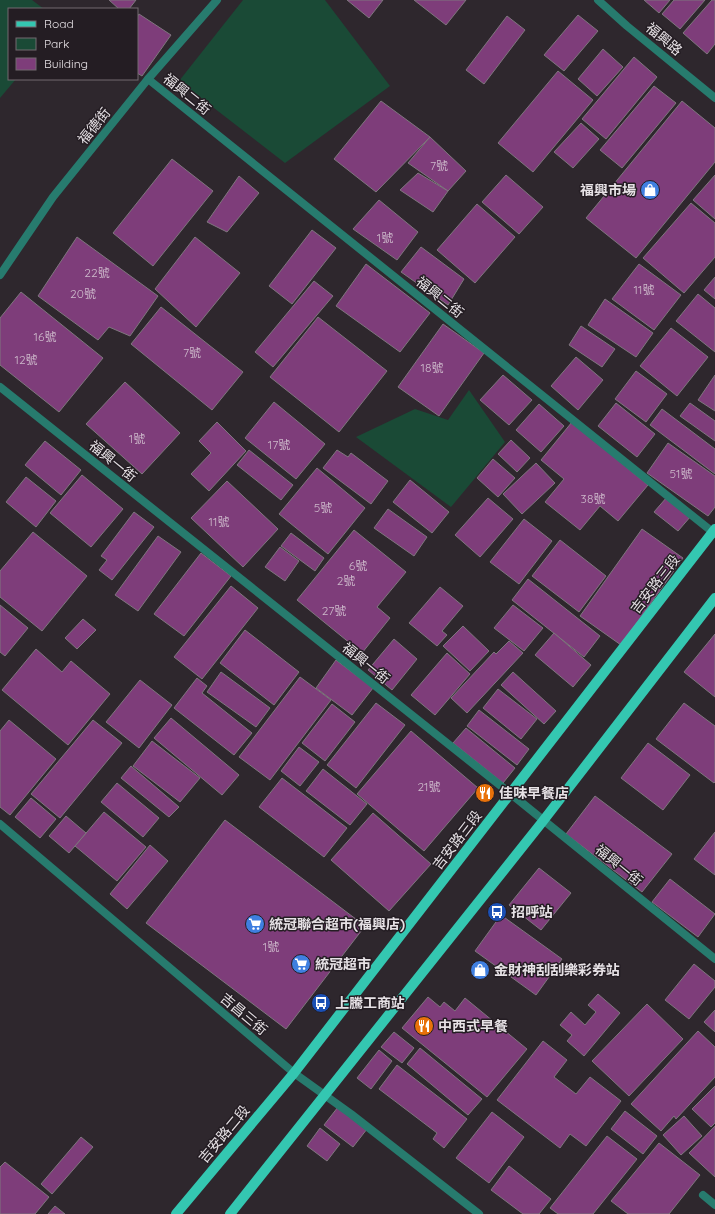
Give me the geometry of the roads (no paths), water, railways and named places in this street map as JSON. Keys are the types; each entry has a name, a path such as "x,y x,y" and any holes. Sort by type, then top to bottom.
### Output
{"main road":[{"name":"吉安路三段","path":"294,1073 714,532"},
{"path":"230,1214 543,821 715,598"},
{"name":"吉安路二段","path":"176,1214 294,1073"}],"street":[{"name":"福德街","path":"0,275 53,197 148,79 217,0"},
{"name":"福興路","path":"598,0 715,98"},
{"name":"福興二街","path":"148,79 714,532"},
{"name":"福興一街","path":"0,387 511,794 715,960"},
{"name":"吉昌三街","path":"0,824 294,1073 351,1114 479,1214"},
{"path":"703,1195 715,1205"}],"place":[{"name":"福興市場","path":"650,190"},
{"name":"佳味早餐店","path":"485,793"},
{"name":"招呼站","path":"497,912"},
{"name":"統冠聯合超市(福興店)","path":"255,924"},
{"name":"統冠超市","path":"301,964"},
{"name":"金財神刮刮樂彩券站","path":"480,970"},
{"name":"上騰工商站","path":"321,1003"},
{"name":"中西式早餐","path":"424,1026"}]}
